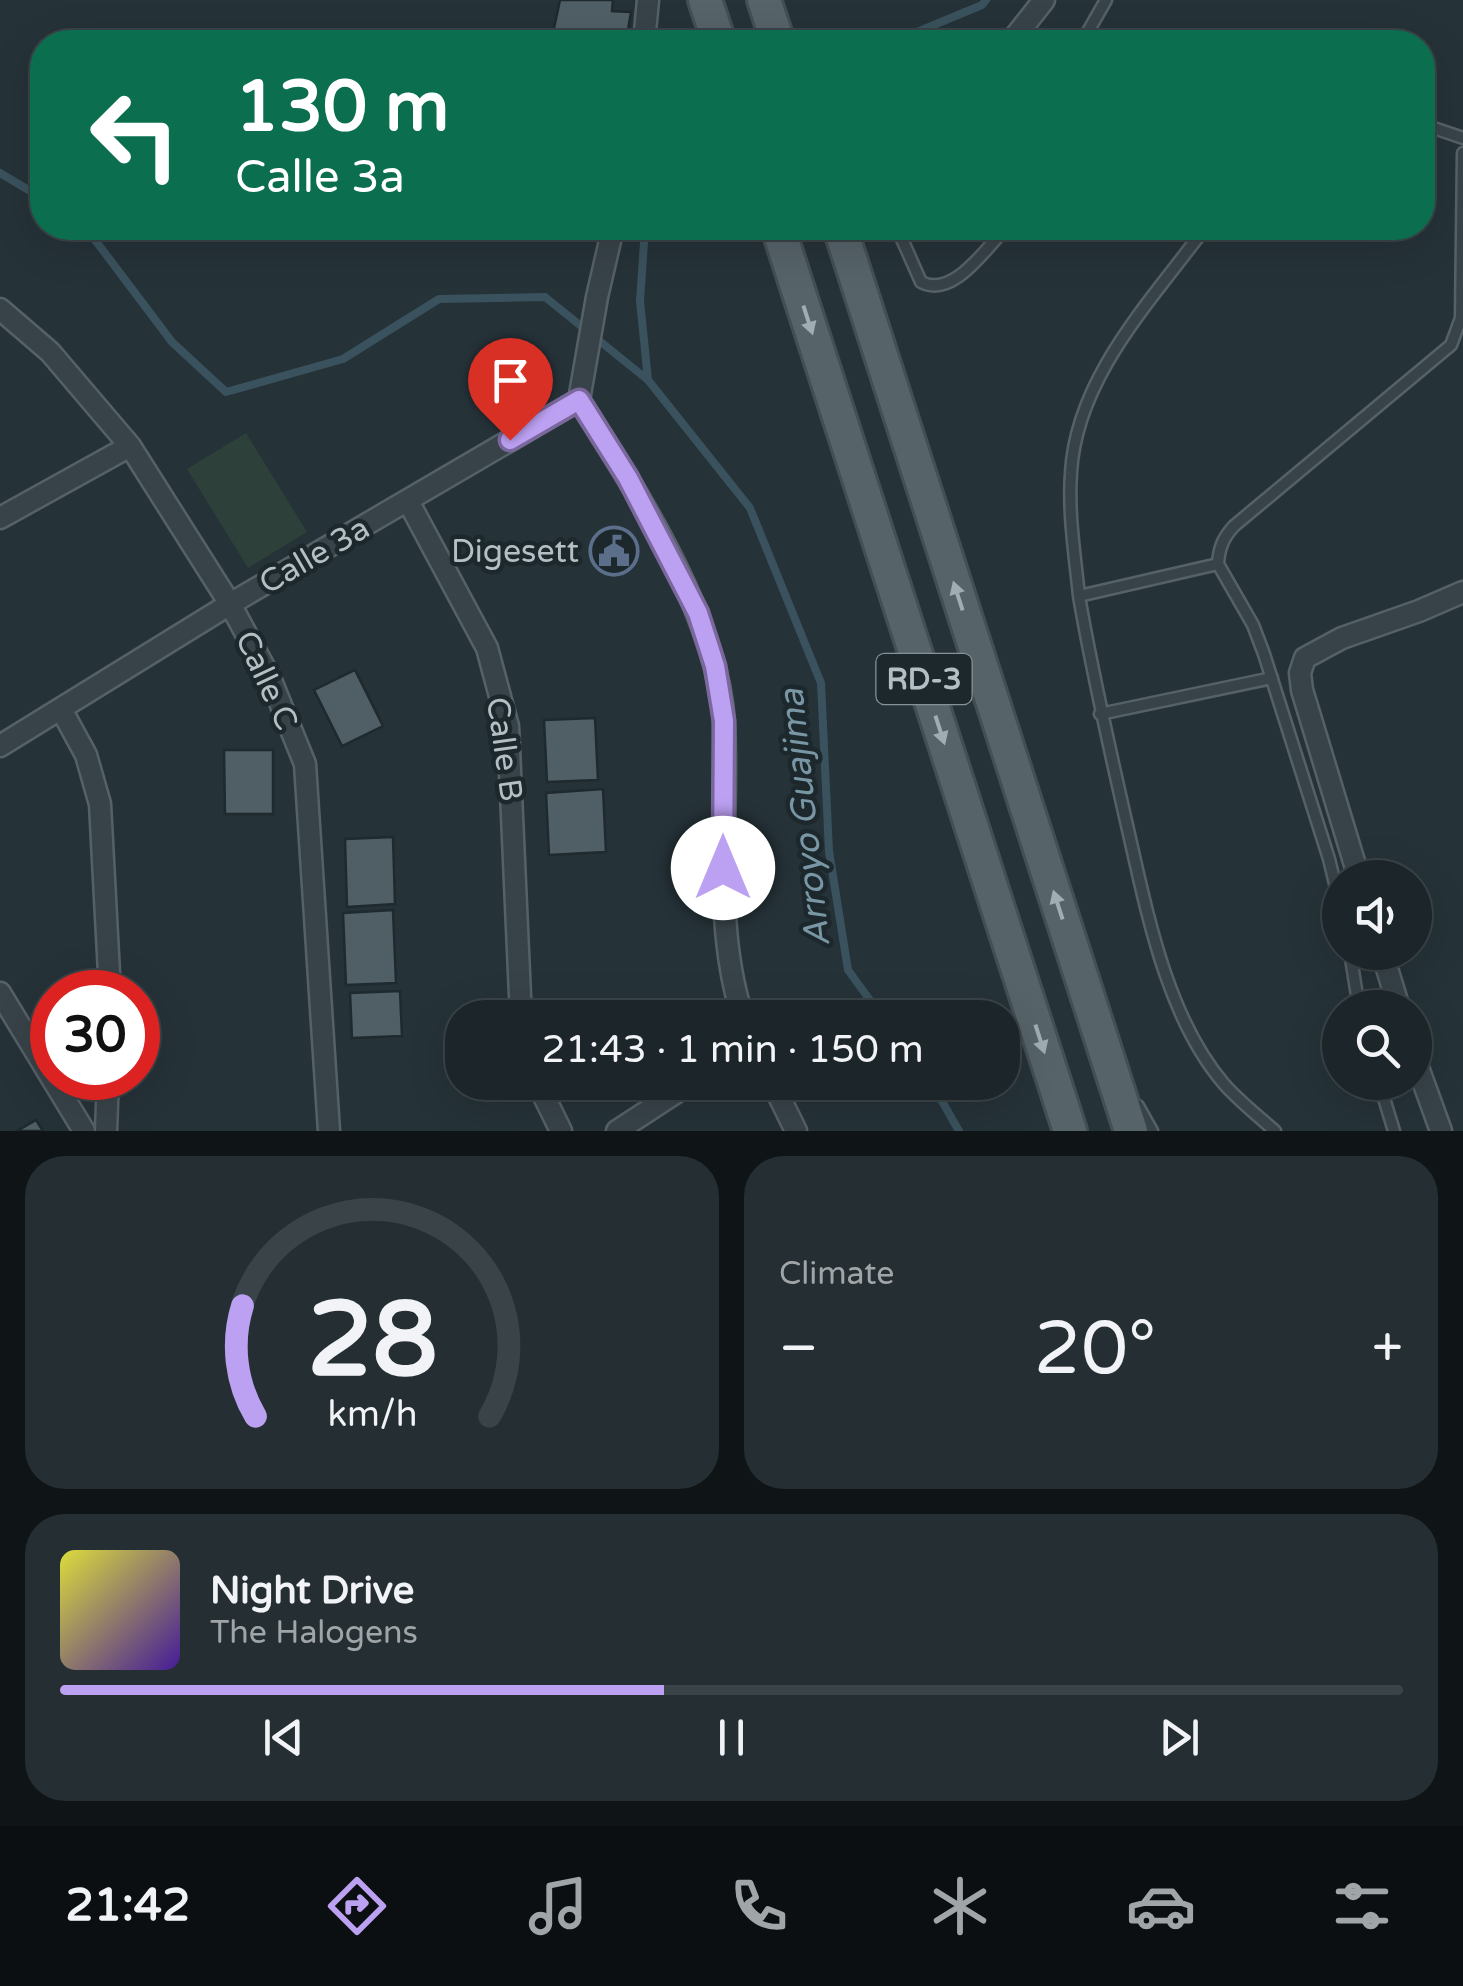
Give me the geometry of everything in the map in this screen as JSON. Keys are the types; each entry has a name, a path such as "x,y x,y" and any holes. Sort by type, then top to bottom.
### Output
{"main road":[{"path":"706,0 715,30"},
{"path":"764,0 774,30"},
{"name":"RD-3","path":"782,240 1070,1131"},
{"name":"RD-3","path":"844,240 1131,1131"}],"street":[{"path":"645,30 648,0"},
{"path":"1020,30 1044,0"},
{"path":"611,240 579,400 628,478 698,613 715,666 724,721 723,868 737,1000"},
{"name":"Calle C","path":"0,309 50,352 130,446 230,604 270,678 304,764 328,1131"},
{"name":"Calle 3a","path":"0,746 230,604 579,400"},
{"path":"0,518 130,446"},
{"name":"Calle B","path":"408,501 487,648 508,726 520,1000"},
{"path":"1354,860 1302,690 1300,673 1305,658 1330,642 1463,592"},
{"path":"61,709 86,755 100,804 109,970"},
{"path":"0,992 84,1131"},
{"path":"106,1131 107,1100"},
{"path":"545,1100 561,1131"},
{"path":"617,1131 664,1100"},
{"path":"781,1100 796,1131"},
{"path":"1430,1100 1441,1131"}],"lane":[{"path":"1089,30 1106,0"},
{"path":"1435,128 1463,138"},
{"path":"1329,860 1253,625 1218,564 1221,545 1234,526 1451,345 1461,318 1463,153"},
{"path":"902,240 922,282 935,288 959,275 994,240"},
{"path":"1197,240 1116,348 1083,411 1071,474 1080,596 1100,714 1148,919 1170,982 1192,1034 1224,1084 1275,1131"},
{"path":"1080,596 1218,564"},
{"path":"1100,714 1272,678"},
{"path":"1104,1049 1152,1131"},
{"path":"1385,1100 1394,1131"}],"green space":[{"path":"246,433 307,532 248,568 187,469"}],"building":[{"path":"560,0 613,0 612,11 631,12 628,30 554,30"},
{"path":"355,670 383,726 342,746 314,690"},
{"path":"595,718 598,780 547,782 544,720"},
{"path":"224,750 273,750 273,814 225,814"},
{"path":"603,789 606,852 549,855 546,793"},
{"path":"393,837 395,904 347,907 345,839"},
{"path":"393,910 396,983 346,985 343,913"},
{"path":"400,991 402,1036 352,1038 350,993"},
{"path":"36,1120 43,1131 17,1131"}],"waterway":[{"path":"922,30 986,0"},
{"name":"Arroyo Guajima","path":"0,173 30,191"},
{"name":"Arroyo Guajima","path":"95,240 172,342 226,392 343,359 439,299 545,297 648,380 750,508 821,683 829,851 848,970 870,1000"},
{"path":"644,240 640,301 648,380"},
{"name":"Arroyo Guajima","path":"941,1100 959,1131"}],"place":[{"name":"Digesett","path":"614,551"}],"route":[{"path":"510,440 579,400 628,478 698,613 715,666 724,721 723,868"}]}
